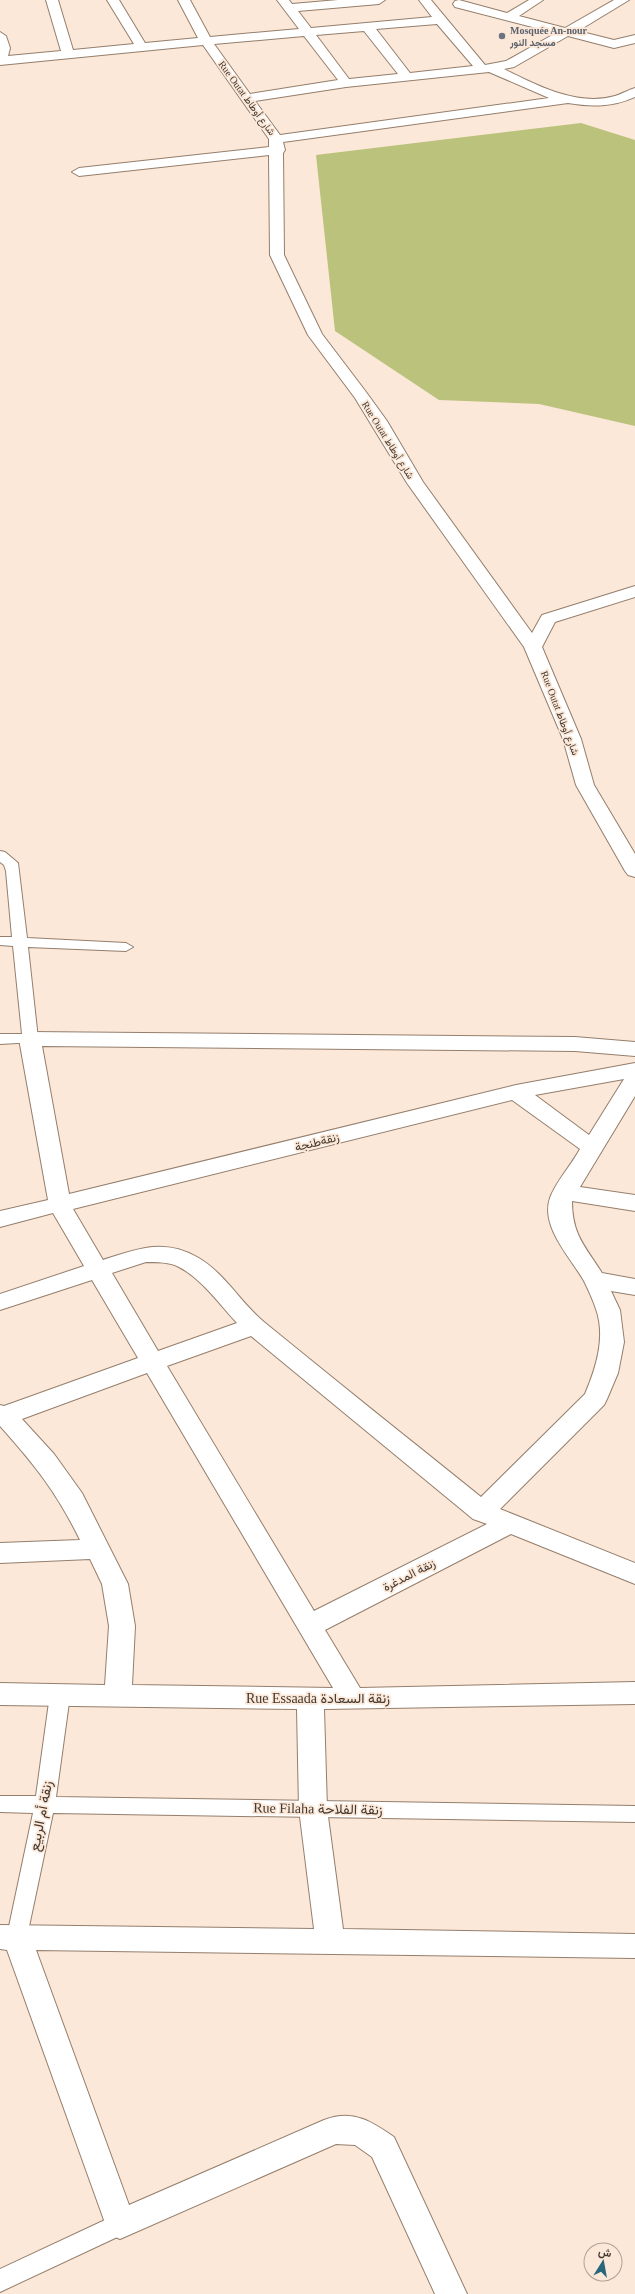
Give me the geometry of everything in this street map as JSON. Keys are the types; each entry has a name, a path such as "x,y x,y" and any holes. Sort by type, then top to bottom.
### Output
{"street":[{"path":"52,0 68,52"},
{"path":"113,0 141,46"},
{"name":"Rue Outat شارع أوطاط","path":"184,0 205,40 277,144 277,254 280,267 296,292 315,335 370,408 415,483 533,647 572,739 585,785 635,871"},
{"path":"286,4 379,0"},
{"path":"509,17 537,0"},
{"path":"246,98 346,83 487,68 510,64 564,32 623,0"},
{"path":"428,3 463,2 509,17 614,44 621,44 635,39"},
{"path":"428,3 440,20 487,68 524,85 567,99 600,103 626,98 635,92"},
{"path":"286,4 346,83"},
{"path":"0,36 4,48 0,60 68,52 440,20"},
{"path":"367,26 407,77"},
{"path":"79,172 277,144 567,99"},
{"path":"533,647 548,619 635,590"},
{"path":"352,1699 60,1206 30,1040 575,1044 635,1049"},
{"name":"زنقةطنجة","path":"0,1219 60,1206 516,1092 635,1070"},
{"path":"482,1512 595,1400 606,1372 612,1342 608,1310 595,1280 566,1236 560,1219 561,1199 635,1078"},
{"path":"516,1092 592,1147"},
{"path":"565,1192 635,1203"},
{"path":"0,1302 145,1254 167,1255 188,1262 206,1275 254,1326 482,1512 635,1574"},
{"path":"595,1280 635,1287"},
{"path":"118,1696 122,1626 115,1584 99,1549 73,1500 45,1460 2,1416 154,1364 254,1326"},
{"name":"زنقة المدغرة","path":"309,1626 509,1524"},
{"path":"0,1553 99,1549"},
{"name":"Rue Essaada زنقة السعادة","path":"0,1694 352,1699 635,1693"},
{"path":"310,1698 313,1809 330,1941"},
{"path":"451,2294 383,2147 360,2131 335,2130 120,2224 8,1936 635,1946"}],"lane":[{"path":"0,856 11,863 13,870 30,1040 0,1039"},
{"path":"0,941 126,947"},
{"name":"زنقة أم الربيع","path":"8,1936 45,1805 60,1695"},
{"name":"Rue Filaha زنقة الفلاحة","path":"0,1804 635,1814"},
{"path":"0,2281 120,2224"}],"green space":[{"path":"581,123 635,140 635,426 539,404 439,400 335,331 316,155"}],"place":[{"name":"Mosquée An-nour مسجد النور","path":"502,36"}]}
